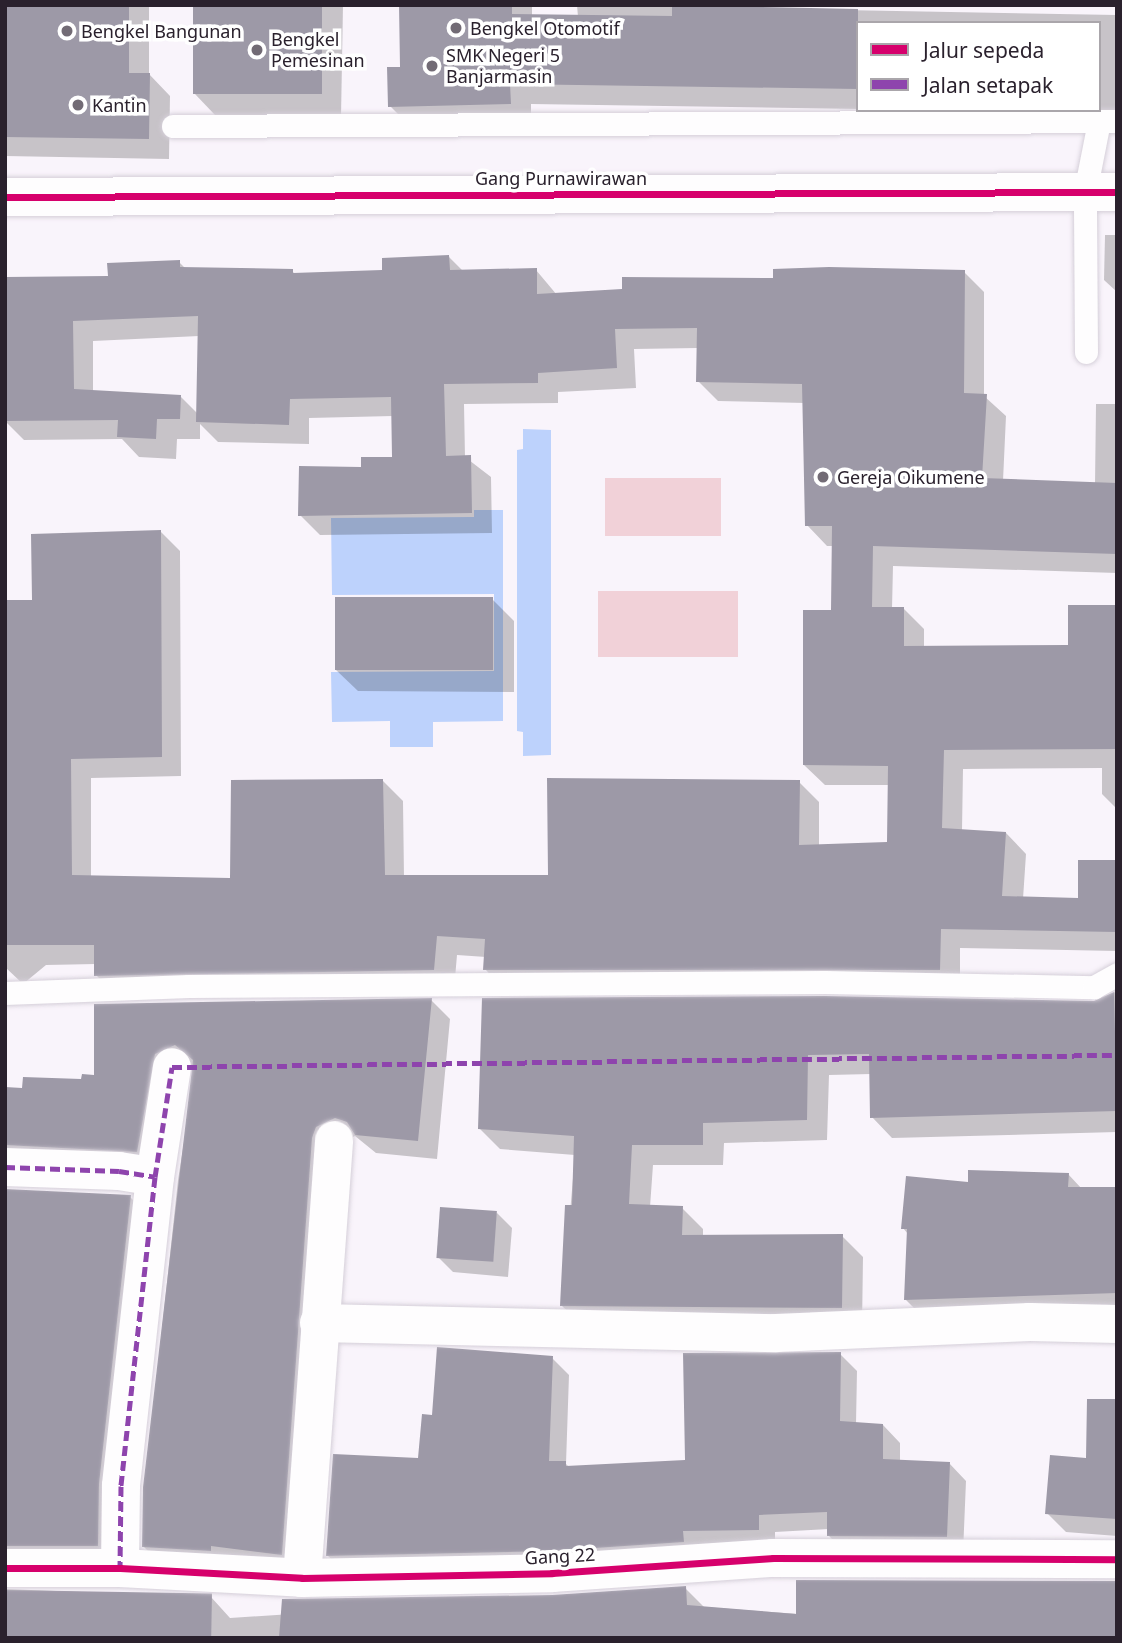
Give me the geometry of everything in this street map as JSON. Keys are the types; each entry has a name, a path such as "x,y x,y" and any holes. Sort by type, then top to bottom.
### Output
{"street":[{"name":"Gang Purnawirawan","path":"5,197 1101,192"},
{"path":"120,1567 121,1486 155,1177 172,1067"},
{"path":"302,1578 334,1140"},
{"path":"5,1167 119,1171 155,1177"},
{"path":"319,1323 776,1333 1030,1322 1117,1324"},
{"name":"Gang 22","path":"5,1568 120,1567 302,1578 552,1573 773,1558 1117,1559"}],"lane":[{"path":"173,126 1108,121 1086,352"},
{"path":"5,993 189,986 825,982 1094,987 1117,974"}],"shaded area":[{"path":"605,478 721,478 721,536 605,536"},
{"path":"598,591 738,591 738,657 598,657"}],"water":[{"path":"523,429 551,430 551,755 523,756 523,732 517,731 517,450 523,449"},
{"path":"474,510 503,510 503,721 433,722 433,747 390,747 390,721 332,722 331,672 494,671 494,594 332,595 331,518 474,517"}],"building":[{"path":"5,5 129,5 129,73 150,73 149,139 5,137"},
{"name":"Bengkel Pemesinan","path":"193,5 322,5 322,94 193,94"},
{"path":"399,5 512,5 512,14 672,16 672,5 858,9 856,89 510,84 511,104 388,107 387,67 400,67"},
{"path":"449,255 450,270 537,268 537,294 622,289 622,277 773,278 773,269 829,267 965,270 964,393 987,394 982,478 1117,483 1117,554 873,546 872,607 904,607 904,646 1068,645 1068,605 1117,605 1117,749 944,750 942,828 1006,832 1002,896 1078,898 1078,860 1117,860 1117,932 941,929 940,970 483,970 485,939 437,936 434,970 94,976 94,945 5,945 5,600 32,600 31,534 161,530 162,757 71,759 72,875 230,878 231,780 383,779 385,875 548,875 547,778 800,780 799,845 887,842 888,766 803,765 803,610 831,610 832,526 805,526 802,384 696,382 697,328 615,329 617,368 538,373 538,383 444,384 446,456 471,455 472,513 298,516 299,466 361,467 361,457 392,457 391,397 290,399 289,425 196,422 198,316 73,321 74,389 181,395 180,419 157,419 156,439 117,437 118,420 5,421 5,277 108,276 107,263 180,260 180,267 293,269 293,273 382,270 382,258"},
{"path":"335,597 493,597 493,670 335,670"},
{"path":"1114,992 1117,1111 870,1118 869,1054 808,1055 807,1120 703,1123 703,1145 632,1145 629,1204 683,1206 682,1235 843,1234 842,1308 560,1306 565,1205 572,1205 574,1136 478,1129 482,998 825,996 1094,1001"},
{"path":"432,998 418,1141 355,1135 347,1122 335,1118 316,1127 312,1138 282,1555 211,1546 211,1551 142,1547 143,1487 193,1060 175,1045 155,1054 137,1152 5,1145 5,1087 22,1088 23,1077 81,1079 82,1074 94,1075 94,1004"},
{"path":"968,1170 1069,1173 1068,1187 1117,1187 1117,1293 904,1300 907,1229 901,1229 906,1176 968,1182"},
{"path":"5,1189 131,1195 99,1484 98,1546 5,1546"},
{"path":"440,1207 497,1211 493,1262 436,1258"},
{"path":"437,1347 553,1356 549,1461 566,1461 566,1466 685,1460 683,1353 841,1352 840,1421 883,1424 883,1459 950,1462 947,1537 827,1536 827,1512 759,1515 759,1530 683,1531 684,1542 551,1551 326,1556 333,1454 418,1458 422,1414 432,1415"},
{"path":"1087,1399 1117,1399 1117,1519 1045,1514 1050,1455 1086,1458"},
{"path":"796,1580 1117,1581 1117,1638 279,1638 282,1599 552,1595 686,1586 687,1605 796,1614"},
{"path":"5,1590 212,1594 211,1638 5,1638"}],"marked path":[{"path":"155,1177 172,1067 1117,1055"},
{"path":"5,1167 119,1171 155,1177 121,1486 120,1568"}],"cycle path":[{"path":"5,197 1117,192"},
{"path":"5,1568 120,1568 302,1578 552,1573 773,1558 1117,1559"}],"place":[{"name":"Bengkel Otomotif","path":"456,28"},
{"name":"Bengkel Bangunan","path":"67,31"},
{"name":"Bengkel Pemesinan","path":"257,50"},
{"name":"SMK Negeri 5 Banjarmasin","path":"432,66"},
{"name":"Kantin","path":"78,105"},
{"name":"Gereja Oikumene","path":"823,477"}]}
